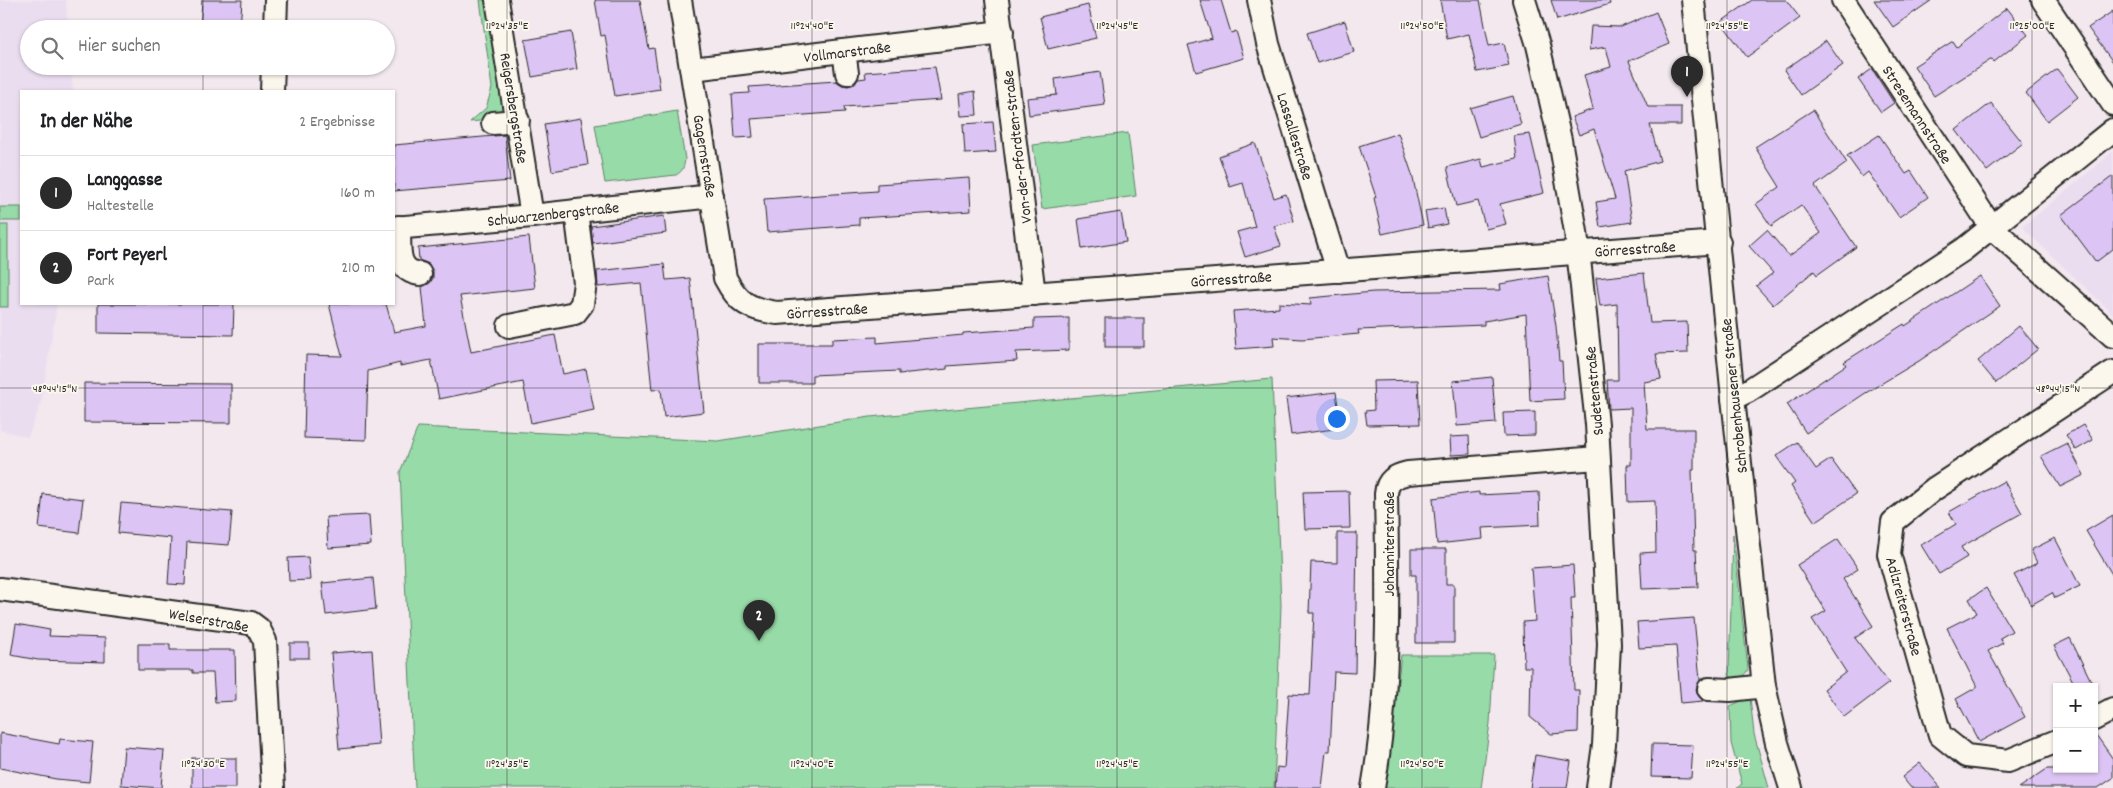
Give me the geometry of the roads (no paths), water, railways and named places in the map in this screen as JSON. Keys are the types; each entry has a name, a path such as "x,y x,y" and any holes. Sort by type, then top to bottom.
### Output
{"street":[{"path":"275,20 276,0"},
{"name":"Reigersbergstraße","path":"497,0 532,216"},
{"name":"Gagernstraße","path":"680,0 725,278 733,293 745,305"},
{"name":"Von-der-Pfordten-Straße","path":"997,0 1034,294"},
{"name":"Lassallestraße","path":"1258,0 1268,44 1338,271"},
{"name":"Sudetenstraße","path":"1524,0 1538,45 1560,140 1579,252 1597,424 1610,644 1604,745 1598,788"},
{"name":"Schrobenhausener Straße","path":"1693,0 1764,686 1777,743 1791,788"},
{"name":"Stresemannstraße","path":"1843,0 1992,228 2113,336"},
{"path":"2043,0 2113,104"},
{"name":"Vollmarstraße","path":"692,69 1002,32"},
{"path":"844,51 847,73"},
{"path":"272,90 273,75"},
{"path":"493,123 518,121"},
{"path":"1733,398 1763,381 1963,250 2113,130"},
{"name":"Schwarzenbergstraße","path":"396,227 532,216 712,196"},
{"path":"509,326 575,313 582,304 585,283 576,211"},
{"path":"396,227 402,265 407,270 420,274"},
{"name":"Görresstraße","path":"745,305 761,311 777,313 1718,242"},
{"name":"Adlzreiterstraße","path":"2053,743 2008,761 1966,756 1940,735 1889,554 1893,522 1934,489 2113,372"},
{"name":"Johanniterstraße","path":"1373,788 1383,697 1388,601 1386,494 1390,481 1398,475 1408,473 1598,458"},
{"name":"Welserstraße","path":"0,589 251,623 259,629 265,641 273,788"},
{"path":"1709,689 1730,690 1764,686"},
{"path":"2098,717 2113,709"}],"place":[{"name":"Langgasse","path":"1687,97"},
{"name":"Fort Peyerl","path":"759,641"}]}
